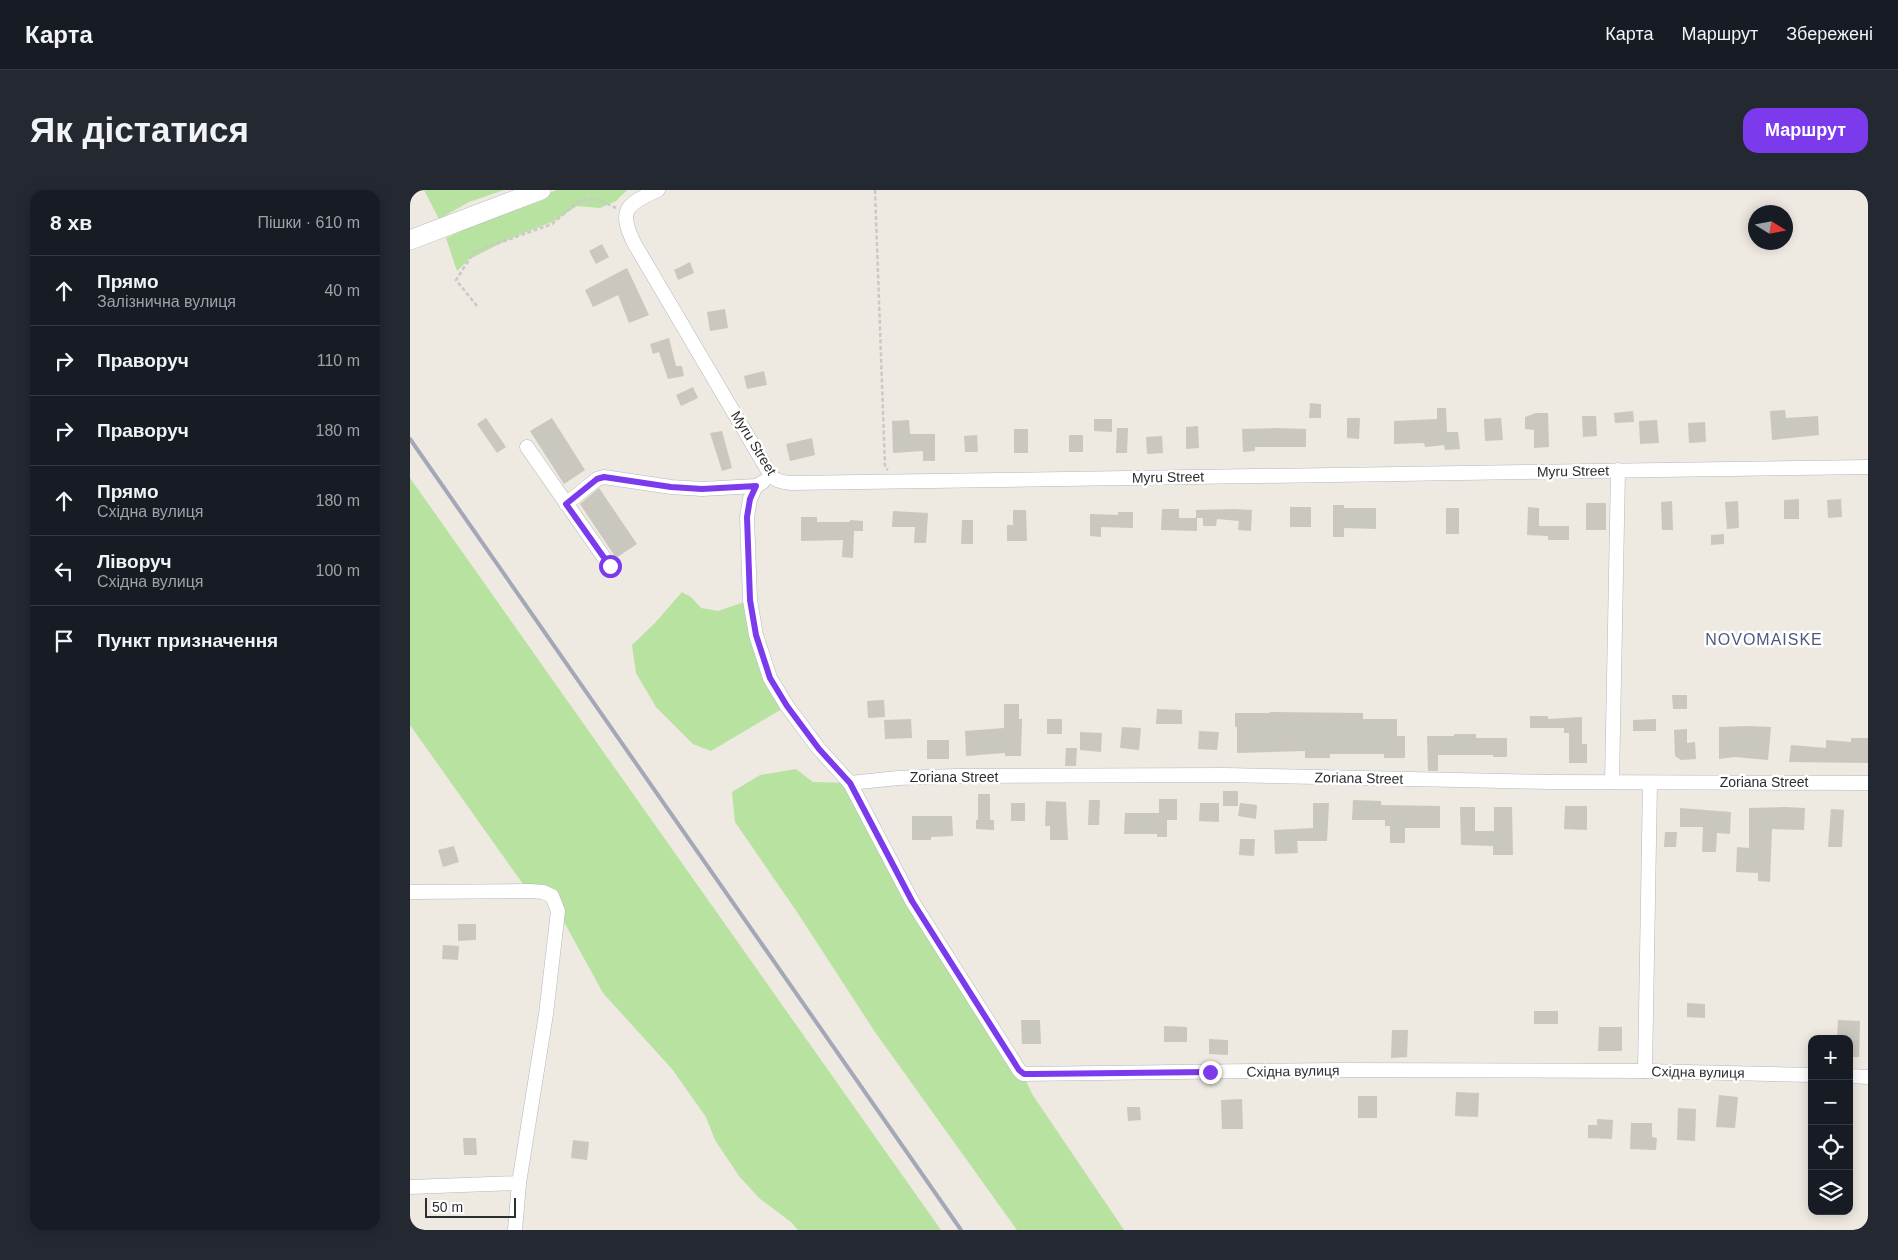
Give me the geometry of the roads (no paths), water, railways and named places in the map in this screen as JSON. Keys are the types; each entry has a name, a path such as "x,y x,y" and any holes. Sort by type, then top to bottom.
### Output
{"main road":[{"path":"410,240 442,226 541,190"}],"street":[{"name":"Myru Street","path":"658,190 643,196 632,204 626,214 626,225 634,243 773,478 780,481 791,483 1868,467"},
{"path":"527,447 610,566"},
{"path":"1612,782 1618,470"},
{"path":"566,504 597,479 604,477 671,487 702,489 756,486 773,478"},
{"path":"756,486 750,499 747,517 750,600 756,635 770,678 787,706 819,749 850,783"},
{"name":"Zoriana Street","path":"850,783 898,778 956,776 1205,775 1650,783 1868,783"},
{"name":"Східна вулиця","path":"850,783 912,901 1019,1070 1024,1074 1339,1070 1645,1071 1808,1075"},
{"path":"1645,1071 1650,783"},
{"path":"410,892 543,892 552,896 558,911 545,1023 518,1183 515,1230"},
{"path":"1853,1076 1868,1077"},
{"path":"410,1187 518,1183"}],"railway":[{"path":"410,439 961,1230"}],"district":[{"name":"NOVOMAISKE","path":"1764,639"}]}
